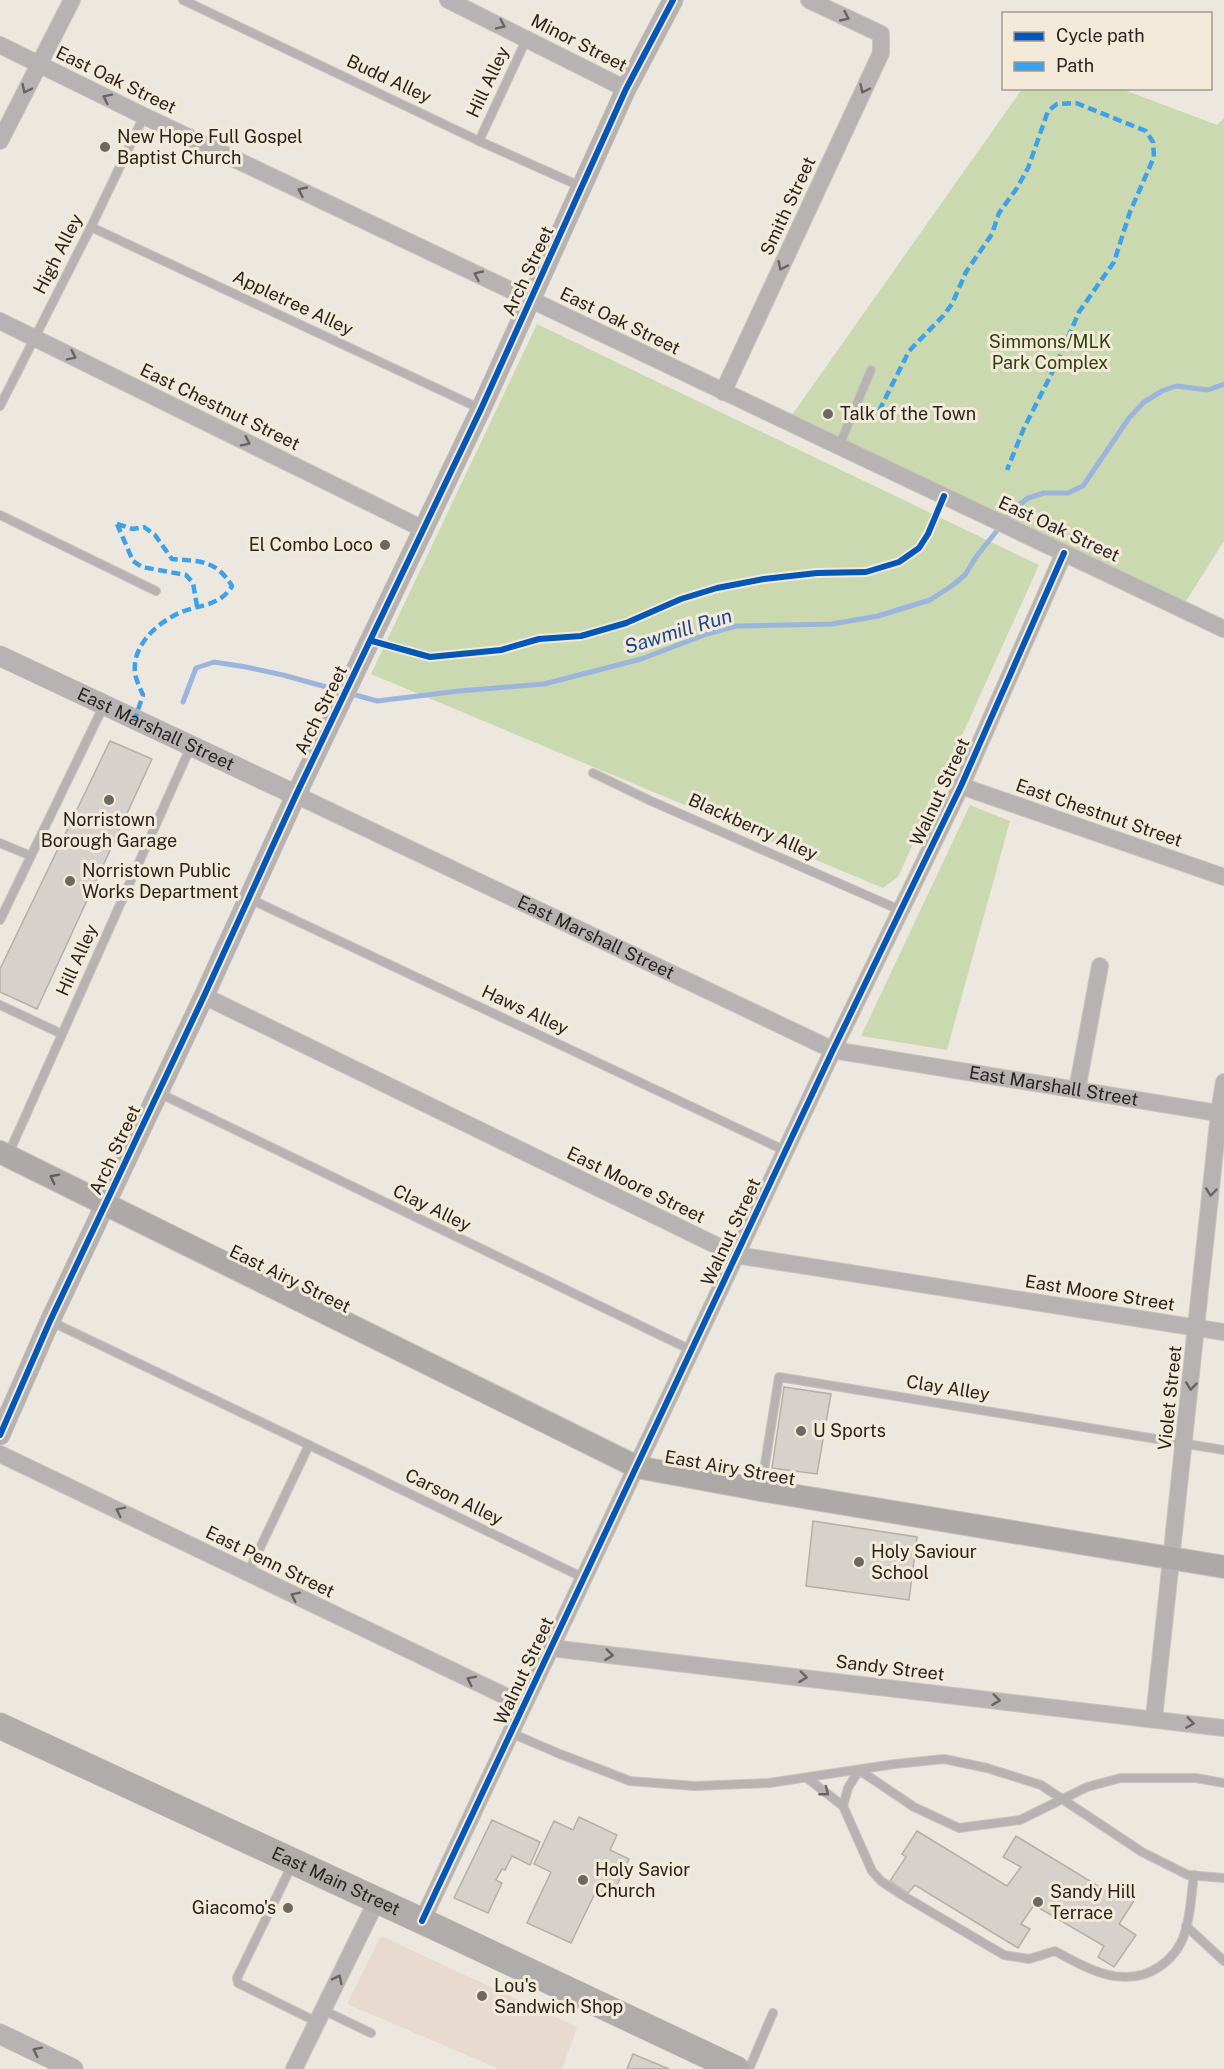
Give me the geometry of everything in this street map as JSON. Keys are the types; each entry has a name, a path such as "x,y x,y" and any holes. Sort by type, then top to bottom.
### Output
{"main road":[{"name":"East Airy Street","path":"4,1153 637,1467 761,1490 1224,1567"},
{"name":"East Main Street","path":"0,1726 736,2069"}],"street":[{"path":"0,141 72,0"},
{"name":"Minor Street","path":"448,0 626,89"},
{"name":"Arch Street","path":"0,1435 50,1321 250,899 296,795 481,409 626,89 673,0"},
{"name":"Smith Street","path":"723,392 881,53 881,34 809,0"},
{"name":"East Oak Street","path":"0,45 144,116 1224,629"},
{"name":"East Chestnut Street","path":"0,321 423,529"},
{"name":"Walnut Street","path":"422,1921 693,1351 833,1050 961,786 1064,553"},
{"name":"East Marshall Street","path":"0,656 833,1050 1222,1114"},
{"name":"East Chestnut Street","path":"961,786 1224,877"},
{"path":"1077,1090 1100,966"},
{"name":"East Moore Street","path":"204,996 736,1255 1224,1332"},
{"name":"Violet Street","path":"1154,1718 1224,1082"},
{"name":"East Penn Street","path":"0,1454 524,1706"},
{"name":"Sandy Street","path":"551,1648 1224,1728"},
{"path":"294,2069 377,1900"},
{"path":"0,2034 74,2069"}],"lane":[{"name":"Budd Alley","path":"183,0 199,3 479,141 582,187"},
{"name":"Hill Alley","path":"479,141 527,38"},
{"name":"High Alley","path":"0,406 91,227 144,116"},
{"name":"Appletree Alley","path":"91,227 481,409"},
{"path":"839,447 871,370"},
{"path":"0,515 156,591"},
{"path":"0,920 104,705"},
{"name":"Hill Alley","path":"4,1153 62,1034 191,746"},
{"name":"Blackberry Alley","path":"593,773 651,801 900,910"},
{"path":"0,843 31,856"},
{"name":"Haws Alley","path":"250,899 786,1151"},
{"path":"0,1005 62,1034"},
{"name":"Clay Alley","path":"159,1093 693,1351"},
{"name":"Carson Alley","path":"50,1321 584,1578"},
{"name":"Clay Alley","path":"761,1490 779,1377 1224,1450"},
{"path":"248,1573 309,1445"},
{"path":"511,1733 630,1781 694,1786 770,1783 944,1759 987,1768 1041,1785 1142,1852 1188,1875 1224,1878"},
{"path":"859,1770 914,1807 959,1828 1020,1820 1087,1787 1121,1778 1196,1778 1224,1783"},
{"path":"843,1806 848,1788 859,1770"},
{"path":"807,1778 843,1806 872,1871 881,1881 1004,1955 1029,1959 1055,1952 1081,1966 1125,1978 1148,1974 1167,1962 1179,1946 1186,1926 1194,1875"},
{"path":"293,1862 237,1978 238,1983 320,2016 371,2033"},
{"path":"1186,1926 1224,1961"},
{"path":"749,2069 773,2013"}],"shaded area":[{"path":"381,1936 577,2027 562,2069 499,2069 347,2004"}],"green space":[{"name":"Simmons/MLK Park Complex","path":"1021,90 1125,90 1217,125 1224,118 1224,541 1181,609 787,422"},
{"path":"537,324 1039,565 898,877 883,888 371,674"},
{"path":"970,805 1010,821 947,1050 861,1036"}],"building":[{"path":"110,741 152,759 37,1009 0,992 0,969"},
{"name":"U Sports","path":"784,1387 831,1394 817,1474 772,1468"},
{"path":"813,1521 917,1537 909,1600 806,1586"},
{"name":"Holy Savior Church","path":"579,1817 617,1835 610,1850 629,1859 612,1896 597,1889 571,1943 527,1923 551,1872 534,1864 554,1821 573,1830"},
{"path":"492,1820 540,1842 530,1865 512,1856 505,1870 502,1869 496,1880 502,1883 488,1913 454,1898"},
{"name":"Sandy Hill Terrace","path":"917,1831 1007,1886 1021,1867 1003,1857 1016,1836 1111,1894 1115,1887 1135,1899 1119,1924 1136,1935 1114,1967 1098,1957 1104,1946 1034,1905 1021,1924 1030,1929 1018,1948 915,1885 908,1893 890,1881 906,1857 902,1854"},
{"path":"633,2054 669,2069 627,2069"}],"waterway":[{"name":"Sawmill Run","path":"183,702 196,668 214,662 283,675 377,701 544,684 641,659 707,634 736,626 832,624 878,616 930,600 953,585 965,575 976,557 1015,508 1028,498 1044,493 1068,493 1083,486 1129,418 1144,402 1176,386 1208,390 1224,384"}],"marked path":[{"path":"879,411 909,351 952,304 966,272 992,234 999,213 1028,168 1048,111 1057,104 1076,103 1146,131 1153,142 1154,157 1130,212 1114,262 1079,312 1056,365 1024,428 1007,470"},
{"path":"117,524 133,529 144,527 155,535 172,559 199,562 213,567 220,571 232,586 227,593 214,602 175,615 159,625 146,638 135,663 136,676 143,695 135,719"},
{"path":"117,524 133,561 142,567 186,575 193,583 197,606"}],"cycle path":[{"path":"0,1435 50,1321 204,996 296,795 481,409 626,89 673,0"},
{"path":"372,641 430,657 501,650 539,639 581,636 626,623 681,599 717,588 764,579 817,573 866,572 899,562 919,548 928,534 944,496"},
{"path":"422,1921 833,1050 961,786 1064,553"}],"place":[{"name":"New Hope Full Gospel Baptist Church","path":"105,147"},
{"name":"Talk of the Town","path":"828,414"},
{"name":"El Combo Loco","path":"385,545"},
{"name":"Norristown Borough Garage","path":"109,800"},
{"name":"Norristown Public Works Department","path":"70,881"},
{"name":"U Sports","path":"801,1431"},
{"name":"Holy Saviour School","path":"859,1562"},
{"name":"Holy Savior Church","path":"583,1880"},
{"name":"Sandy Hill Terrace","path":"1038,1902"},
{"name":"Giacomo's","path":"288,1908"},
{"name":"Lou's Sandwich Shop","path":"482,1996"}]}
